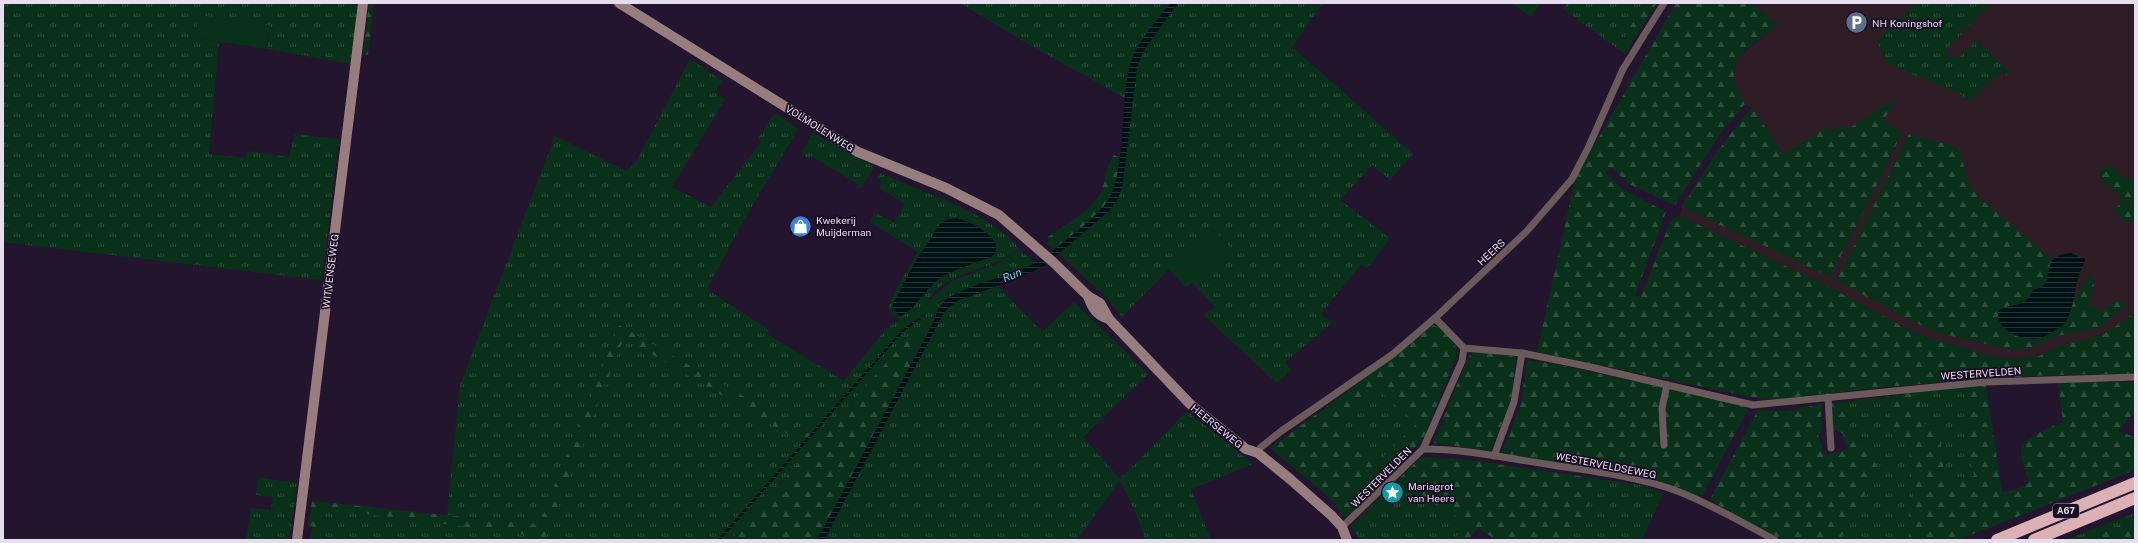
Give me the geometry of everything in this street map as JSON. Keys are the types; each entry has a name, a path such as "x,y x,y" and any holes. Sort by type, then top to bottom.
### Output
{"highway":[{"name":"A67","path":"1996,540 2135,483"},
{"name":"A67","path":"2034,540 2135,498"}],"street":[{"name":"WITVENSEWEG","path":"297,540 363,3"},
{"name":"VOLMOLENWEG","path":"619,3 858,152 982,204 999,215 1026,239"},
{"name":"HEERS","path":"1258,453 1260,448 1280,432 1393,354 1435,318 1527,231 1572,179 1589,146 1623,69 1664,3"},
{"name":"HEERSEWEG","path":"1026,239 1042,252 1088,296 1095,311 1109,319 1190,404 1246,449 1258,453 1332,516 1342,528 1347,540"},
{"path":"1435,318 1464,348"},
{"name":"WESTERVELDEN","path":"1342,528 1423,449 1462,361 1464,348 1522,354 1586,366 1753,405 1986,382 2135,378"},
{"path":"1494,456 1514,402 1522,354"},
{"path":"1664,445 1662,408 1667,385"},
{"path":"1828,397 1831,448"},
{"name":"WESTERVELDSEWEG","path":"1423,449 1441,449 1598,472 1675,490 1702,501 1775,540"}],"shaded area":[{"path":"1751,3 2135,3 2135,315 2104,334 2060,346 2037,357 2022,359 1993,357 1933,339 1909,330 1824,284 1680,216 1683,203 1717,152 1752,108 1745,104 1736,85 1734,75 1736,63 1742,54 1777,25"}],"green space":[{"path":"3,3 359,3 352,64 267,49 270,26 199,15 195,38 219,42 209,154 246,158 247,151 289,157 295,134 339,139 322,280 3,242"},
{"path":"369,3 374,3 368,55 363,54"},
{"path":"960,3 1170,3 1140,46 1130,68 1125,98 1028,44"},
{"path":"1178,3 1323,3 1292,47 1413,154 1390,180 1372,165 1340,200 1390,238 1368,268 1361,264 1321,314 1332,323 1285,362 1291,370 1277,383 1203,315 1215,307 1192,282 1230,248 1213,229 1169,269 1122,317 1105,296 1059,254 1109,211 1121,192 1137,68 1144,50"},
{"path":"1511,3 1541,3 1531,17"},
{"path":"1567,3 1645,3 1625,36 1632,42 1625,54 1563,9"},
{"path":"1645,3 1657,3 1632,42 1624,37"},
{"path":"1676,3 1751,3 1778,25 1750,46 1739,59 1735,67 1734,79 1745,104 1722,131 1675,205 1629,184 1612,168 1605,172 1621,188 1666,212 1635,295 1641,297 1670,222 1674,217 1680,216 1824,284 1909,330 1933,339 1993,357 2022,359 2037,357 2059,346 2104,334 2135,313 2135,374 2090,374 1957,381 1779,399 1756,398 1537,352 1575,179"},
{"path":"1916,3 1991,3 1945,51 1952,58 1954,55 1958,59 1977,40 2009,72 2007,76 2001,71 1969,102 1959,93 1894,67 1886,61 1882,55 1878,39"},
{"path":"199,15 270,26 267,49 195,38"},
{"path":"690,59 723,81 715,92 725,99 672,187 711,207 761,142 758,138 775,113 798,129 741,225 707,289 769,330 767,334 844,381 885,330 900,319 892,315 888,307 899,283 918,252 870,222 875,213 894,222 905,204 879,188 882,182 877,179 880,173 974,214 1007,236 1019,248 1009,256 997,262 944,284 934,292 927,303 950,282 999,263 1019,250 1036,263 951,297 932,323 923,341 917,338 908,338 731,540 310,540 316,505 539,530 620,330 809,440 901,334 929,310 903,329 811,435 619,326 539,525 447,515 460,385 555,136 626,171 636,162","holes":["968,221 985,232 994,241 996,246 991,257 951,272 938,279 910,311 892,306 914,264 940,224"]},
{"path":"1898,97 1883,121 1902,132 1830,277 1682,207 1717,152 1752,108 1784,154 1827,127 1830,132 1842,125 1846,130"},
{"path":"813,133 874,167 861,188 857,188 859,185 811,156 809,159 802,155 802,152"},
{"path":"1909,134 1953,146 1959,150 1969,183 1977,196 2053,260 2043,287 2033,290 2025,302 2019,305 2005,307 2016,336 2030,339 2042,338 2068,313 2090,272 2094,284 2088,305 2103,312 2115,300 2127,304 2097,329 2056,336 2029,349 2012,350 1939,333 1916,323 1839,282 1837,280"},
{"path":"1114,155 1119,157 1116,184 1111,197 1089,222 1054,249 1047,244 1048,237 1088,208 1099,196 1102,191 1109,165"},
{"path":"2109,164 2121,176 2135,182 2135,222 2123,220 2114,210 2123,200 2098,175"},
{"path":"1213,229 1230,248 1186,288 1169,269"},
{"path":"998,286 1042,332 1074,302 1148,374 1083,437 1120,479 1187,411 1253,464 1191,489 1211,540 1145,540 1135,511 1120,480 1077,540 825,539 945,311 957,301"},
{"path":"619,325 811,435 803,443 624,338 545,537 322,508 320,527 308,526 312,501 539,525"},
{"path":"1434,325 1448,336 1458,352 1424,438 1345,518 1331,499 1270,448","holes":["1377,389 1414,421 1415,425 1381,459 1377,460 1336,425"]},
{"path":"908,338 917,338 923,341 817,540 731,540"},
{"path":"1477,350 1516,357 1510,405 1490,451 1433,443 1469,356"},
{"path":"1527,360 1555,364 1746,406 1747,411 1703,494 1697,497 1648,479 1616,471 1501,454 1521,404"},
{"path":"2058,382 2135,382 2135,412 2118,431 2135,437 2135,470 1958,540 1909,540 1909,506 1914,500 1908,439 1892,434 1889,396 1919,392 1922,424 1937,426 1940,432 1945,483 1974,476 1967,429 1965,387 1986,385 2002,492 2016,490 2029,483 2021,456 2022,447 2026,442 2045,430 2063,422"},
{"path":"1965,387 1967,429 1974,476 1945,483 1940,432 1937,426 1922,424 1919,392"},
{"path":"1377,389 1414,421 1415,425 1381,459 1377,460 1336,425"},
{"path":"1889,396 1892,434 1908,438 1914,500 1909,507 1909,540 1840,540 1878,470 1860,441 1850,437 1846,402"},
{"path":"1846,402 1850,437 1868,449 1878,470 1840,540 1783,540 1716,504 1710,499 1758,410 1787,411 1821,404 1822,430 1818,434 1824,455 1847,449 1843,434 1834,430 1832,403"},
{"path":"1421,457 1461,459 1601,479 1571,540 1496,540 1478,528 1468,540 1454,540 1467,523 1404,486 1356,535 1351,526"},
{"path":"261,478 297,483 289,540 246,540 251,508 271,510 273,497 256,495 257,480"},
{"path":"1601,479 1646,486 1663,494 1642,540 1571,540"},
{"path":"1403,486 1468,523 1454,540 1359,540 1356,535"},
{"path":"2135,513 2135,519 2085,540 2065,540"},
{"path":"2135,519 2135,540 2085,540"}],"water":[{"name":"Run","path":"1170,3 1178,3 1144,50 1137,68 1123,183 1118,199 1109,211 1044,266 1026,275 957,301 945,311 824,540 817,540 932,326 943,302 970,287 1018,271 1035,263 1069,238 1091,219 1106,203 1113,190 1118,174 1127,77 1131,61 1143,38"},
{"path":"957,218 970,223 992,238 996,244 996,251 991,257 945,275 934,283 907,312 902,316 897,315 892,306 914,264 940,224 946,220"},
{"path":"2071,253 2085,259 2085,262 2078,277 2069,317 2065,323 2047,335 2034,339 2020,337 2005,329 2001,324 1998,311 2023,303 2030,296 2033,290 2042,287 2045,283 2051,263 2055,258"},
{"path":"930,311 901,334 721,540 717,540 903,329"}],"place":[{"name":"NH Koningshof","path":"1857,23"},
{"name":"Kwekerij Muijderman","path":"801,226"},
{"name":"Mariagrot van Heers","path":"1393,492"}]}
